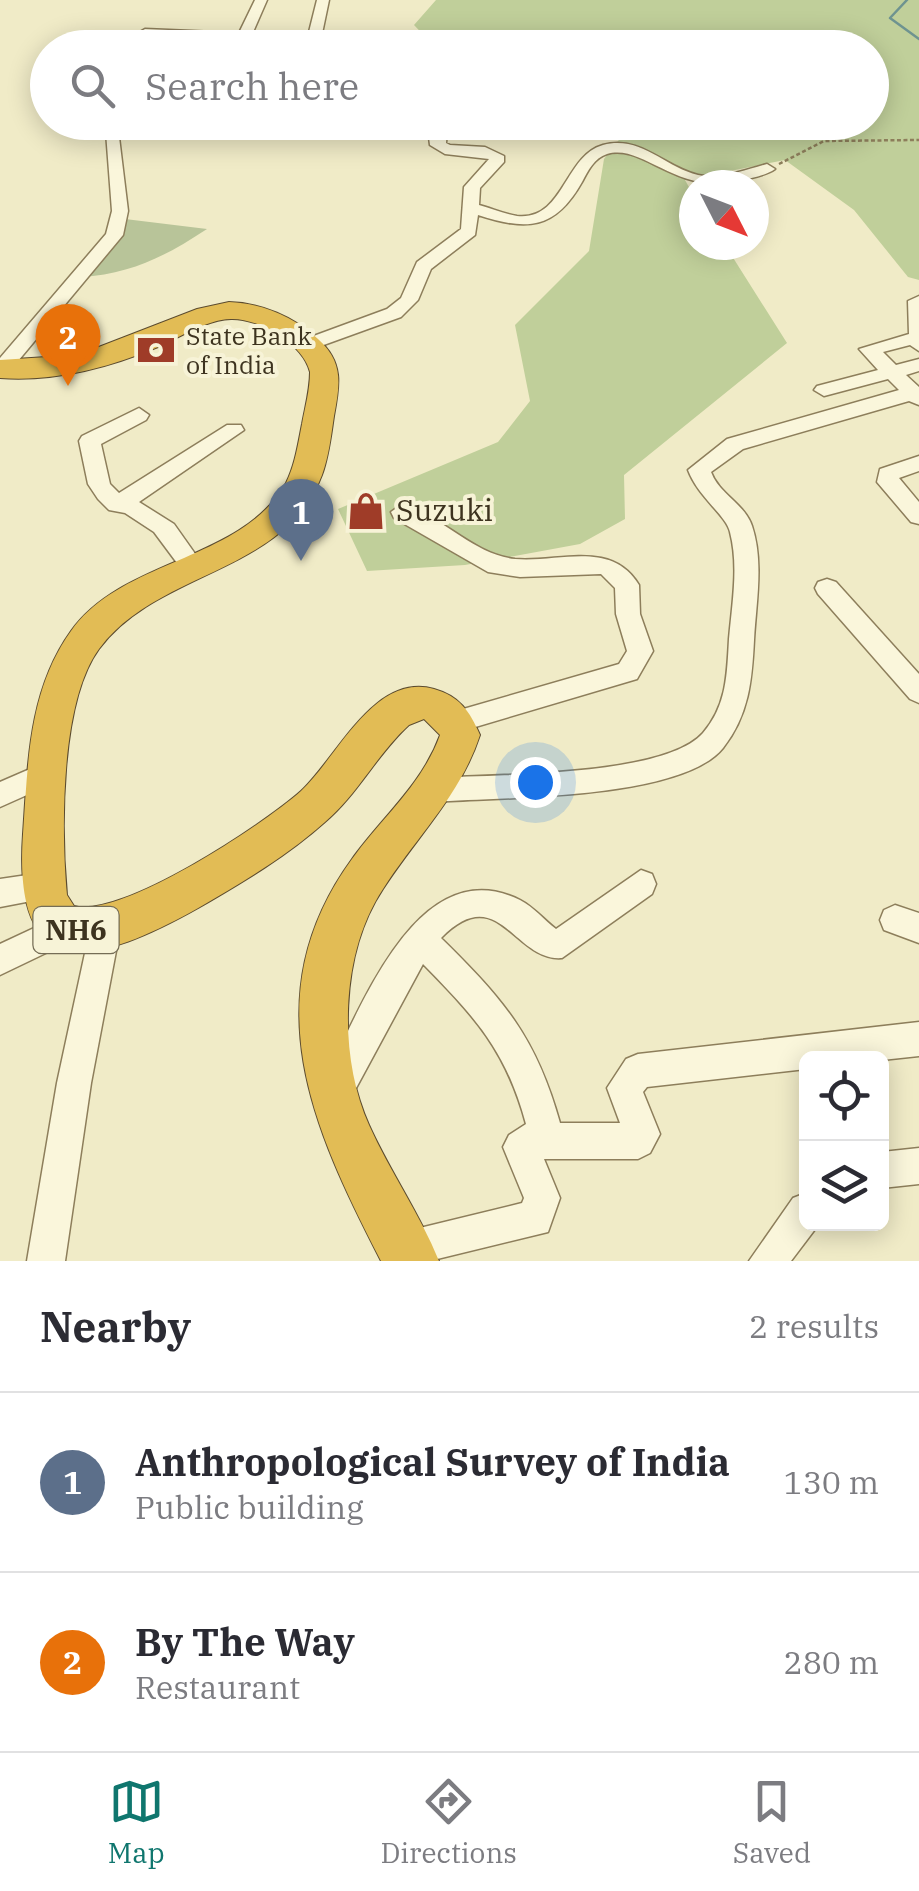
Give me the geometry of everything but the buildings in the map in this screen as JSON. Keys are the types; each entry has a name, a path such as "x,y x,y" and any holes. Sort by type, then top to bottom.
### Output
{"highway":[{"path":"0,369 42,370 82,363 223,311 258,315 307,345"},
{"name":"NH6","path":"307,345 324,364 326,377 312,455 296,494 272,520 124,602 84,640 62,684 46,774 41,887 54,921 64,929 105,930 159,906 309,810 342,780 393,713 424,703 446,712 456,722"},
{"path":"408,1254 368,1178 334,1096 325,1012 336,936 348,904 434,790 456,750 460,735 456,722"}],"street":[{"path":"246,30 261,0"},
{"path":"316,30 323,0"},
{"path":"0,369 114,235 120,211 118,159 113,140"},
{"path":"307,345 394,313 408,300 423,266 465,237 472,188 498,160 494,153 444,150 439,140"},
{"path":"471,208 516,220 535,218 567,198 587,158 607,148 646,153 679,172"},
{"path":"916,300 918,342 869,349 916,396"},
{"path":"824,390 919,365"},
{"path":"434,790 631,776 691,759 713,740 738,697 748,594 747,555 740,522 706,489 699,470 735,444 916,396"},
{"path":"139,415 99,432 90,441 103,494 116,506 165,528 191,565"},
{"path":"116,506 234,430"},
{"path":"919,463 888,474 888,482 919,516"},
{"path":"402,512 488,563 520,568 594,564 619,576 630,594 628,614 640,651 628,672 456,722"},
{"path":"827,588 919,692"},
{"path":"0,795 46,774"},
{"path":"334,1096 420,939 443,914 476,903 510,910 550,944 562,943 641,884"},
{"path":"0,892 41,887"},
{"path":"0,960 64,929"},
{"path":"46,1261 105,930"},
{"path":"420,939 513,1044 527,1070 548,1141"},
{"path":"408,1254 535,1219 542,1198 521,1147 528,1141 638,1140 642,1134 624,1088 638,1071 919,1039"},
{"path":"889,1169 919,1166"},
{"path":"768,1261 799,1220"}],"path":[{"path":"767,170 824,142 919,140"}],"green space":[{"path":"436,0 919,0 919,280 908,277 854,210 785,160 735,170 679,170 679,260 734,260 787,343 624,475 625,519 580,544 465,565 367,571 338,509 498,442 530,401 515,325 589,251 604,159 619,140 889,140 889,30 419,30 414,25"},
{"path":"125,219 207,229 147,262 81,277"}],"waterway":[{"path":"907,0 890,18 919,39"}],"place":[{"name":"State Bank of India","path":"156,350"},
{"name":"By The Way","path":"68,386"},
{"name":"Suzuki","path":"366,511"},
{"name":"Anthropological Survey of India","path":"301,561"}]}
